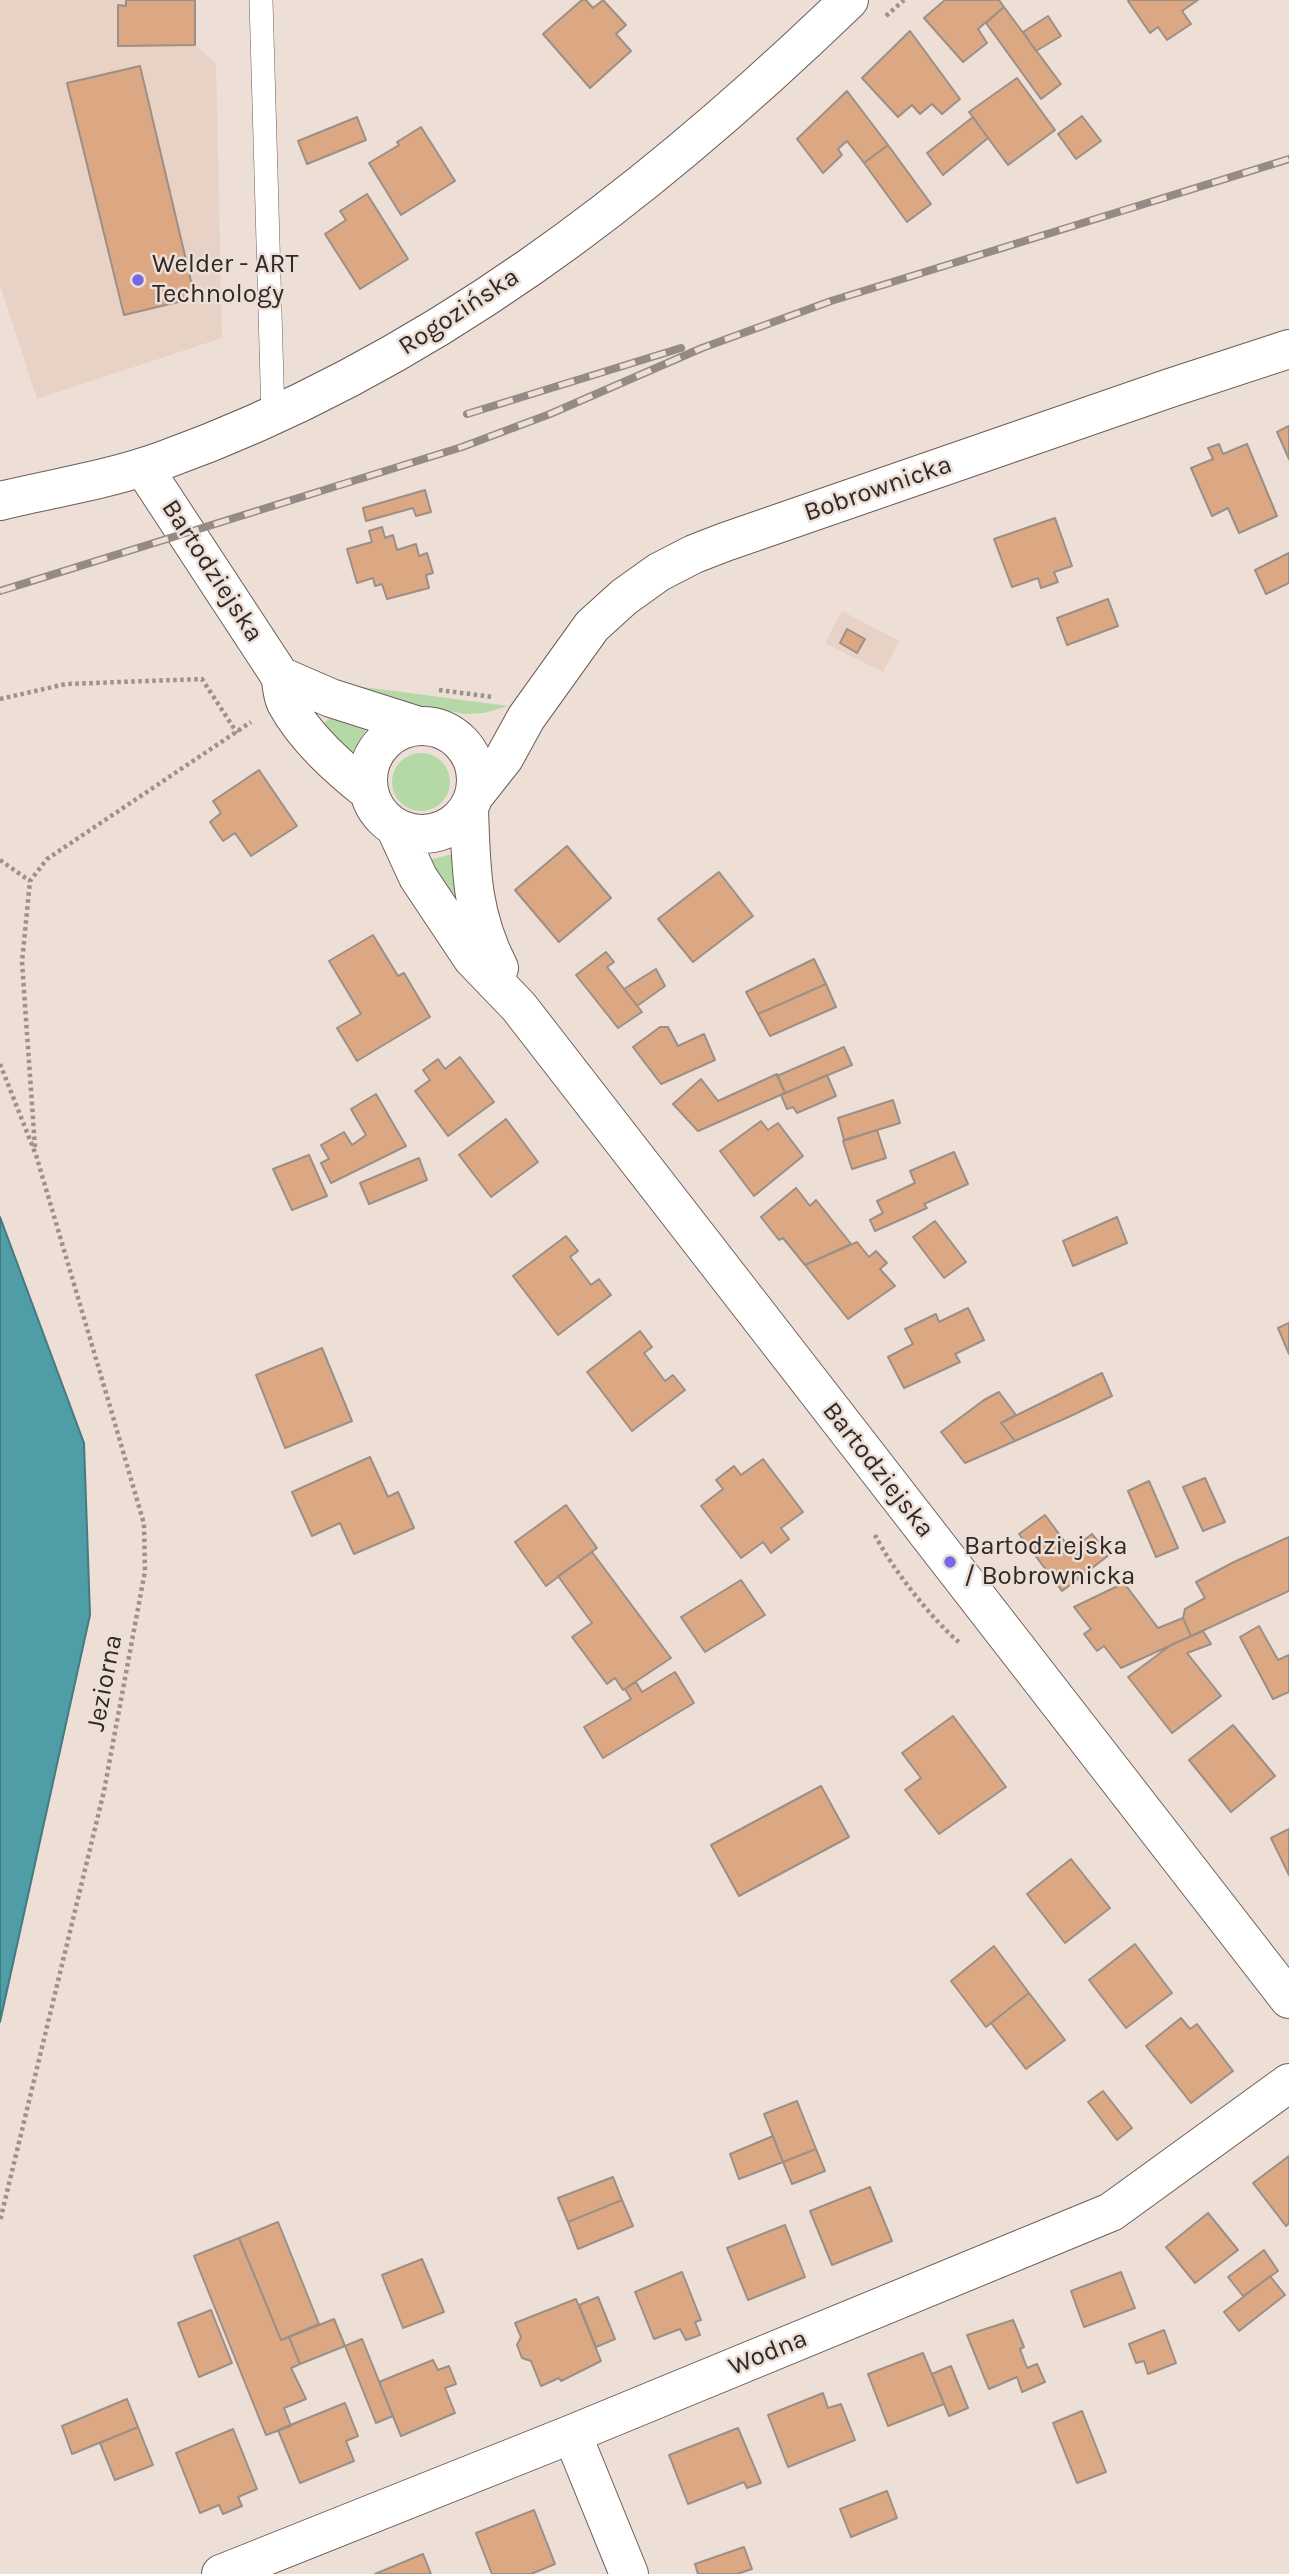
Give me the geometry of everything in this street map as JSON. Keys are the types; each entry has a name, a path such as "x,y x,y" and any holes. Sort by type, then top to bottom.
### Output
{"street":[{"name":"Rogozińska","path":"0,501 143,467 273,416 390,357 572,239 693,142 849,0"},
{"name":"Bobrownicka","path":"471,802 504,758 516,709 592,626 642,583 677,562 725,542 1289,349"},
{"name":"Bartodziejska","path":"143,467 280,676 285,701 341,769 369,792"},
{"path":"280,676 331,698 437,732 468,751 477,782 471,802 458,821 443,830 427,834 410,833 383,818 369,792 369,773 374,755 385,741 400,731 437,732 516,709"},
{"name":"Bartodziejska","path":"471,802 471,864 481,928 519,1007"},
{"name":"Bartodziejska","path":"395,827 418,877 472,958 519,1007 1289,1999"},
{"name":"Wodna","path":"221,2574 572,2434 1111,2212 1289,2083"},
{"path":"572,2434 629,2574"}],"lane":[{"path":"261,0 273,416"}],"path":[{"path":"0,699 66,684 202,679 237,733"},
{"path":"437,690 516,709"},
{"path":"36,1155 22,962 30,881 47,859 258,718"},
{"path":"0,860 30,881"},
{"path":"0,1064 36,1155"},
{"name":"Jeziorna","path":"0,2221 104,1791 145,1571 144,1524 36,1155"}],"shaded area":[{"path":"0,0 195,0 195,45 216,63 222,338 37,399 0,285"},
{"path":"842,611 899,641 883,672 825,643"}],"green space":[{"path":"356,686 508,706 484,713 466,714 413,705"},
{"path":"336,713 368,727 351,754 318,728"},
{"path":"421,753 432,755 445,766 450,782 448,793 437,806 421,811 410,809 397,798 392,782 394,771 405,758"},
{"path":"456,853 461,912 427,858"}],"water":[{"path":"0,1217 84,1443 90,1615 0,2022"}],"building":[{"path":"126,0 195,0 195,45 118,46 118,5 126,6"},
{"path":"582,0 586,0 593,8 603,0 626,25 616,34 631,51 590,88 543,34"},
{"path":"945,0 999,0 1004,7 978,29 987,43 963,62 924,18"},
{"path":"1198,0 1182,11 1191,24 1167,40 1158,27 1150,33 1128,1"},
{"path":"1004,7 1061,84 1041,99 986,23"},
{"path":"1048,16 1061,36 1036,51 1023,32"},
{"path":"910,31 960,99 942,114 932,104 920,114 912,105 898,117 862,78"},
{"path":"140,66 195,298 124,315 67,83"},
{"path":"1017,78 1055,130 1008,165 969,112"},
{"path":"847,91 888,145 864,163 847,141 838,149 842,155 823,173 797,139"},
{"path":"1082,116 1101,141 1076,159 1058,134"},
{"path":"357,117 366,140 307,164 298,141"},
{"path":"973,117 988,138 943,175 927,153"},
{"path":"421,127 455,181 401,215 369,163 399,145 397,142"},
{"path":"888,145 931,204 907,222 864,163"},
{"path":"367,194 408,259 360,289 325,234 346,220 340,211"},
{"path":"1289,426 1289,459 1277,432"},
{"path":"1219,444 1223,454 1247,444 1277,516 1239,533 1228,508 1212,516 1191,468 1213,459 1208,448"},
{"path":"425,490 431,512 416,516 413,508 366,521 363,508"},
{"path":"1055,518 1072,566 1054,572 1058,582 1041,588 1038,578 1012,587 994,539"},
{"path":"382,527 385,538 393,535 397,550 416,544 419,556 427,553 433,573 426,575 429,588 387,599 382,584 375,586 373,578 357,583 347,549 372,542 369,531"},
{"path":"1289,553 1289,583 1266,594 1255,570"},
{"path":"1108,599 1118,626 1067,645 1057,618"},
{"path":"847,629 865,639 857,653 840,643"},
{"path":"259,770 297,826 251,856 235,833 223,841 210,822 221,813 213,801"},
{"path":"567,846 611,898 559,942 515,890"},
{"path":"719,872 753,916 693,962 658,919"},
{"path":"373,935 398,976 404,973 430,1017 357,1061 337,1028 361,1014 329,961"},
{"path":"606,952 614,962 607,967 642,1012 618,1028 576,975"},
{"path":"814,959 826,984 758,1014 746,992"},
{"path":"656,969 665,986 637,1006 624,989"},
{"path":"826,984 836,1007 770,1036 758,1014"},
{"path":"660,1027 668,1027 678,1046 704,1034 715,1060 661,1084 633,1047"},
{"path":"844,1047 852,1065 785,1093 777,1076"},
{"path":"460,1057 494,1102 448,1136 415,1091 430,1080 423,1070 438,1059 445,1069"},
{"path":"777,1074 785,1093 698,1131 673,1104 701,1079 718,1101"},
{"path":"827,1075 836,1096 797,1113 793,1107 787,1109 781,1095"},
{"path":"376,1094 406,1146 331,1183 321,1163 329,1159 321,1145 344,1132 352,1145 366,1135 351,1109"},
{"path":"893,1100 900,1123 844,1140 838,1118"},
{"path":"506,1119 538,1162 491,1197 459,1155"},
{"path":"761,1121 768,1130 778,1123 803,1156 754,1196 720,1151"},
{"path":"877,1130 886,1158 852,1169 843,1141"},
{"path":"954,1152 968,1184 924,1204 927,1208 875,1231 870,1220 883,1213 877,1201 915,1183 910,1171"},
{"path":"309,1155 327,1196 292,1210 273,1169"},
{"path":"419,1158 427,1180 369,1204 360,1183"},
{"path":"796,1188 810,1206 816,1200 851,1244 805,1265 783,1238 779,1240 761,1217"},
{"path":"1117,1217 1127,1243 1073,1266 1063,1241"},
{"path":"935,1221 966,1262 944,1278 913,1237"},
{"path":"566,1236 578,1251 570,1257 591,1285 599,1279 611,1295 558,1335 513,1276"},
{"path":"857,1242 869,1257 876,1251 887,1263 880,1269 895,1286 848,1319 805,1265"},
{"path":"968,1308 984,1340 955,1354 960,1362 904,1388 888,1357 913,1344 905,1329 936,1314 939,1322"},
{"path":"1289,1323 1289,1354 1278,1328"},
{"path":"640,1331 652,1347 644,1353 665,1381 673,1375 685,1390 632,1431 587,1372"},
{"path":"322,1348 352,1421 285,1448 256,1375"},
{"path":"1102,1373 1112,1396 1015,1441 1001,1423"},
{"path":"999,1392 1016,1415 1001,1423 1015,1441 965,1463 941,1432"},
{"path":"370,1457 388,1497 398,1492 414,1528 354,1554 340,1523 312,1536 292,1492"},
{"path":"763,1459 803,1512 781,1528 789,1539 771,1553 763,1542 741,1558 701,1506 723,1489 716,1480 734,1466 741,1475"},
{"path":"1205,1478 1225,1522 1203,1531 1183,1487"},
{"path":"1149,1481 1178,1548 1156,1557 1128,1491"},
{"path":"566,1505 597,1548 546,1586 515,1542"},
{"path":"1045,1515 1071,1550 1092,1534 1109,1555 1062,1591 1019,1534"},
{"path":"1289,1537 1289,1591 1191,1636 1183,1618 1185,1609 1205,1598 1196,1582"},
{"path":"592,1552 671,1658 623,1690 615,1678 607,1684 572,1637 592,1623 558,1576"},
{"path":"741,1580 765,1615 705,1652 681,1617"},
{"path":"1124,1583 1158,1628 1183,1618 1191,1636 1121,1668 1104,1646 1097,1651 1084,1634 1091,1629 1074,1607"},
{"path":"1259,1626 1278,1660 1289,1655 1289,1692 1273,1699 1240,1637"},
{"path":"1203,1631 1211,1644 1187,1653 1221,1696 1172,1733 1128,1677 1171,1645"},
{"path":"675,1672 694,1703 603,1758 584,1727 631,1699 625,1689 636,1682 642,1692"},
{"path":"953,1716 1006,1787 939,1834 905,1790 921,1778 902,1753"},
{"path":"1233,1725 1275,1776 1231,1812 1189,1760"},
{"path":"821,1786 849,1837 739,1896 711,1845"},
{"path":"1289,1829 1289,1875 1271,1838"},
{"path":"1071,1859 1110,1908 1065,1943 1027,1894"},
{"path":"1135,1944 1172,1993 1126,2028 1089,1980"},
{"path":"994,1946 1029,1993 986,2027 951,1981"},
{"path":"1029,1993 1065,2040 1026,2069 991,2023"},
{"path":"1181,2018 1190,2029 1197,2024 1233,2071 1191,2103 1146,2046"},
{"path":"1103,2091 1132,2128 1117,2140 1088,2102"},
{"path":"797,2101 816,2149 783,2162 764,2114"},
{"path":"773,2136 783,2162 739,2179 730,2154"},
{"path":"816,2149 825,2171 792,2184 783,2162"},
{"path":"1289,2156 1289,2223 1286,2226 1253,2183"},
{"path":"613,2177 622,2200 568,2222 558,2198"},
{"path":"870,2187 892,2241 832,2265 810,2211"},
{"path":"622,2200 633,2226 578,2249 568,2222"},
{"path":"1208,2213 1238,2250 1195,2283 1166,2247"},
{"path":"278,2222 319,2324 281,2340 239,2238"},
{"path":"785,2225 805,2277 748,2300 727,2248"},
{"path":"239,2238 281,2340 289,2337 300,2364 291,2368 306,2399 284,2408 291,2426 266,2435 194,2256"},
{"path":"1264,2250 1278,2271 1243,2296 1228,2277"},
{"path":"422,2259 444,2312 403,2328 382,2275"},
{"path":"682,2272 701,2320 695,2322 700,2335 686,2340 680,2329 654,2339 635,2292"},
{"path":"1121,2272 1135,2308 1084,2327 1071,2291"},
{"path":"1270,2276 1285,2295 1239,2331 1224,2312"},
{"path":"598,2297 615,2339 596,2347 579,2305"},
{"path":"576,2299 601,2361 561,2381 559,2378 541,2386 531,2361 522,2358 517,2345 521,2337 515,2323"},
{"path":"211,2310 232,2363 199,2377 178,2323"},
{"path":"334,2319 345,2346 300,2364 289,2337"},
{"path":"1013,2320 1024,2347 1020,2349 1027,2368 1037,2364 1045,2382 1022,2392 1017,2377 989,2389 967,2335"},
{"path":"1164,2330 1176,2363 1148,2374 1144,2361 1136,2363 1129,2344"},
{"path":"362,2339 393,2416 376,2423 345,2346"},
{"path":"923,2353 944,2404 888,2426 868,2374"},
{"path":"433,2360 438,2370 449,2366 456,2384 445,2388 455,2413 401,2436 379,2382"},
{"path":"951,2366 968,2408 949,2416 932,2374"},
{"path":"823,2393 828,2408 841,2404 855,2440 788,2467 768,2415"},
{"path":"127,2399 138,2427 72,2454 62,2426"},
{"path":"345,2403 358,2436 346,2441 354,2461 300,2483 278,2430"},
{"path":"1082,2411 1106,2472 1077,2483 1053,2423"},
{"path":"138,2427 153,2465 115,2480 100,2443"},
{"path":"738,2428 761,2483 747,2488 744,2482 688,2504 669,2455"},
{"path":"233,2429 257,2489 238,2497 242,2506 223,2514 219,2505 200,2513 176,2453"},
{"path":"887,2491 897,2518 851,2537 840,2509"},
{"path":"534,2510 555,2564 531,2574 492,2574 476,2533"},
{"path":"744,2547 752,2569 737,2574 698,2574 695,2564"},
{"path":"423,2554 431,2574 375,2574"}],"railway":[{"path":"0,591 462,447 550,414 702,348 831,301 1289,159"},
{"path":"467,414 681,348"}],"place":[{"name":"Welder - ART Technology","path":"138,280"},
{"name":"Bartodziejska / Bobrownicka","path":"950,1562"}]}
